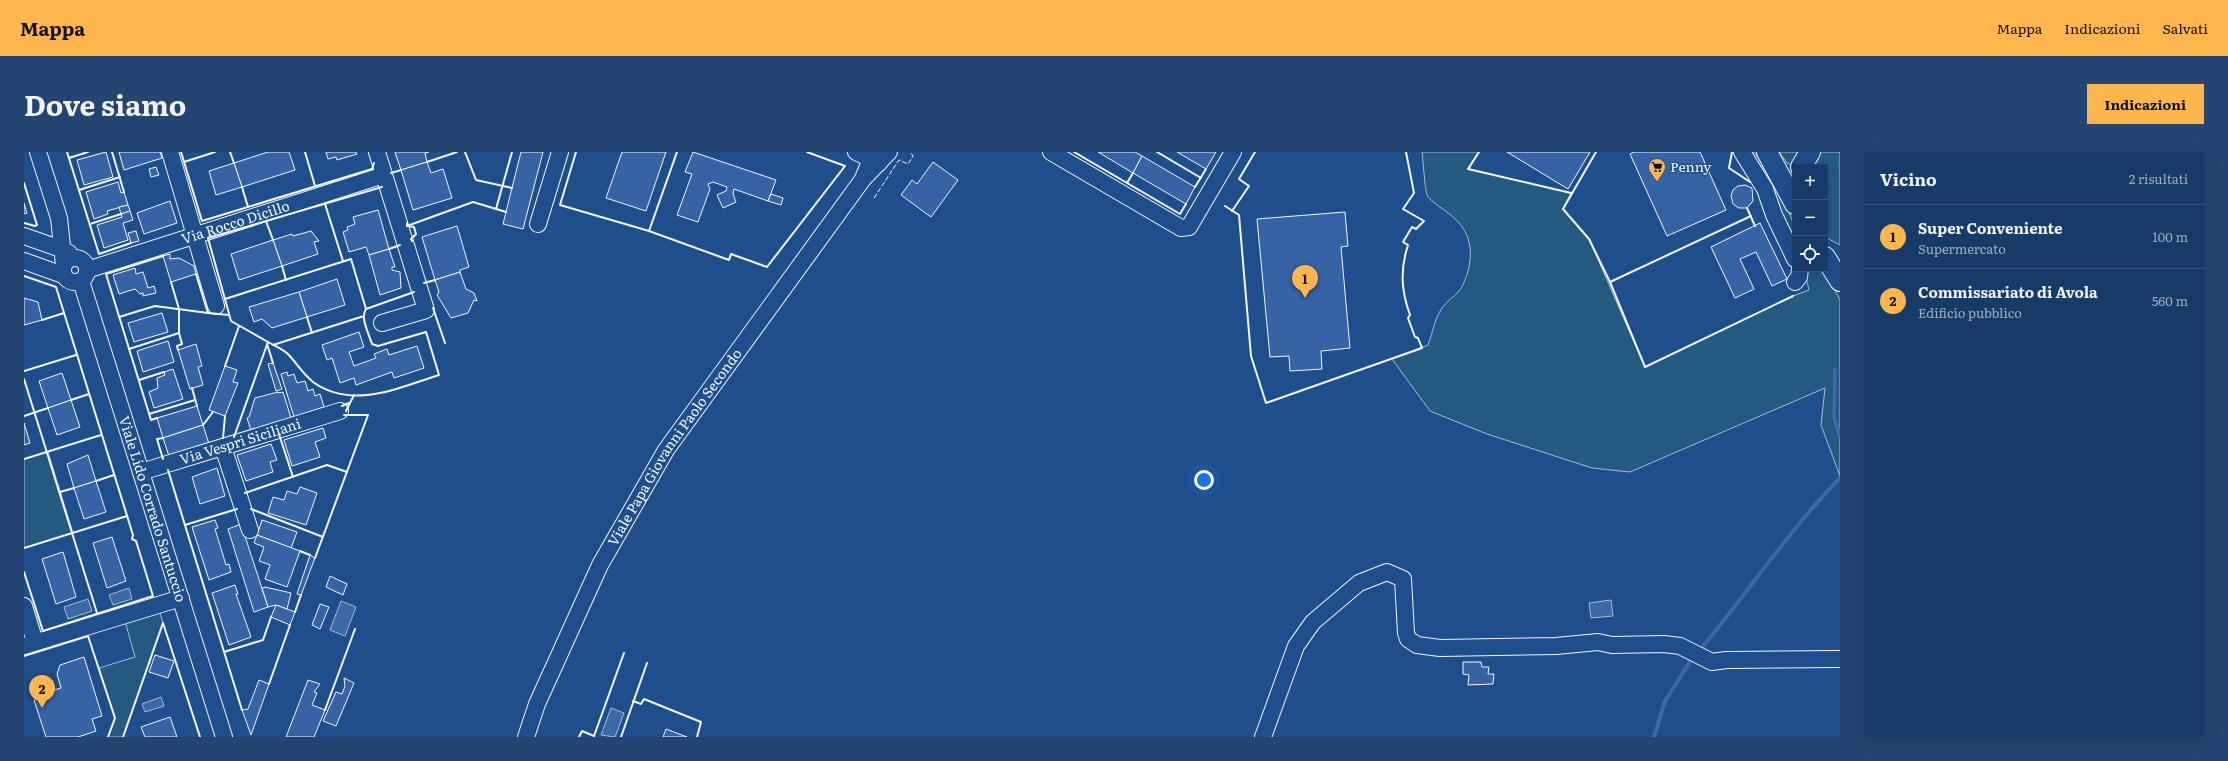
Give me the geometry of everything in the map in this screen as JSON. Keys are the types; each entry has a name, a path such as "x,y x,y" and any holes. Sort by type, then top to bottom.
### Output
{"main road":[{"path":"1767,152 1793,200"},
{"path":"1803,164 1810,152"},
{"path":"1828,248 1840,254"},
{"path":"1828,262 1840,281"}],"street":[{"path":"24,261 68,266 82,260 84,276 70,282 68,266 61,248 61,230 38,152"},
{"path":"170,152 216,306"},
{"path":"376,152 426,310 382,323"},
{"path":"538,224 560,152"},
{"path":"1051,152 1181,228 1189,227 1198,214 1233,152"},
{"path":"1742,152 1765,189 1774,215 1792,253"},
{"name":"Viale Papa Giovanni Paolo Secondo","path":"526,737 537,704 600,565 666,450 863,179 874,155"},
{"name":"Via Rocco Dicillo","path":"84,276 195,234 384,175"},
{"path":"28,238 52,237 61,230"},
{"path":"28,238 61,248"},
{"name":"Viale Lido Corrado Santuccio","path":"84,276 141,472 224,737"},
{"name":"Via Vespri Siciliani","path":"141,472 340,411"},
{"path":"223,446 250,530"},
{"path":"1263,737 1296,646 1313,622 1359,583 1387,572 1403,578 1406,633 1408,639 1417,645 1440,648 1556,646 1598,642 1612,645 1664,644 1680,646 1712,662 1726,660 1840,659"},
{"path":"24,606 30,644 181,598"}],"shaded area":[{"path":"1422,152 1479,152 1469,169 1571,193 1563,209 1589,239 1645,367 1793,296 1809,290 1805,272 1826,272 1840,300 1840,476 1821,425 1825,388 1630,472 1592,468 1487,434 1430,411 1392,359 1428,345 1439,313 1445,304 1460,290 1463,285 1470,261 1470,252 1467,235 1462,227 1446,211 1429,198 1427,195"},
{"path":"1746,152 1754,152 1778,186 1792,220 1792,242"},
{"path":"1779,152 1798,152 1792,165 1787,163"},
{"path":"1820,152 1840,152 1840,245 1828,239 1828,164 1811,164"},
{"path":"48,452 73,533 24,548 24,459"},
{"path":"129,588 132,599 113,605 109,595"},
{"path":"88,599 92,611 68,619 64,607"},
{"path":"1611,600 1613,616 1591,618 1589,603"},
{"path":"341,601 356,607 345,636 330,630"},
{"path":"159,610 163,623 123,737 108,737 115,718 99,668 135,657 125,621"},
{"path":"161,697 164,706 145,712 142,704"},
{"path":"611,708 624,713 615,737 601,735"}],"building":[{"path":"106,152 113,177 84,185 77,160"},
{"path":"119,152 160,152 162,158 124,170"},
{"path":"268,152 289,152 295,170 242,187 234,163"},
{"path":"326,152 356,152 357,154 337,160 336,157 328,159"},
{"path":"395,152 429,152 425,153 427,162 401,170"},
{"path":"521,152 543,152 523,229 503,224"},
{"path":"622,152 666,152 646,211 606,198"},
{"path":"693,152 776,180 768,201 734,189 733,194 736,202 723,208 717,195 726,191 727,187 713,182 708,184 710,189 698,222 677,215 692,174 685,172"},
{"path":"1098,152 1135,152 1142,156 1133,173"},
{"path":"1177,152 1216,152 1206,169"},
{"path":"1507,152 1590,152 1568,189"},
{"path":"1634,152 1700,152 1726,210 1667,236 1630,154"},
{"path":"1142,156 1195,187 1186,204 1133,173"},
{"path":"427,162 431,173 443,169 452,198 413,210 401,170"},
{"path":"933,162 958,180 931,217 901,195 912,180 917,184"},
{"path":"234,163 242,187 216,195 209,171"},
{"path":"156,167 159,175 151,177 149,169"},
{"path":"118,182 121,193 124,192 128,205 107,211 108,214 94,219 86,192"},
{"path":"1745,185 1752,188 1753,201 1747,208 1739,208 1733,204 1731,196 1733,190 1738,186"},
{"path":"771,194 783,198 781,205 768,201"},
{"path":"170,201 177,223 144,234 137,213"},
{"path":"24,203 27,213 24,214"},
{"path":"128,205 130,211 121,214 119,207"},
{"path":"378,210 389,249 369,255 366,247 349,252 343,232 348,230 347,227 355,224 353,217"},
{"path":"130,211 133,220 123,223 128,240 104,248 97,225 122,217 121,214"},
{"path":"1345,212 1348,246 1341,247 1350,348 1321,351 1322,369 1290,371 1289,356 1270,357 1257,219"},
{"path":"1760,223 1787,279 1772,286 1756,252 1740,259 1754,289 1735,298 1711,247"},
{"path":"457,226 469,267 460,270 460,272 435,280 422,237"},
{"path":"136,231 139,241 131,243 128,233"},
{"path":"311,231 319,241 314,242 318,254 282,266 273,240 292,234 293,236"},
{"path":"273,240 282,266 239,280 231,254"},
{"path":"389,249 395,267 392,267 392,270 400,272 401,288 380,295 369,255"},
{"path":"170,254 170,259 179,258 194,266 196,274 171,282 163,256"},
{"path":"135,268 136,274 143,272 148,288 154,286 156,293 143,296 143,293 140,294 135,289 119,294 113,275"},
{"path":"460,272 466,289 474,293 477,301 474,300 468,313 451,318 437,295 439,292 435,280"},
{"path":"337,279 345,305 307,317 299,292"},
{"path":"299,292 307,317 272,328 262,319 254,322 249,307"},
{"path":"24,298 38,302 42,320 24,325"},
{"path":"162,313 168,332 134,342 128,323"},
{"path":"359,332 364,347 349,352 354,366 376,358 374,354 387,349 389,355 417,346 424,368 394,378 392,372 356,385 354,378 340,383 332,358 327,360 322,345"},
{"path":"168,341 174,362 143,372 137,351"},
{"path":"196,344 202,366 198,367 203,385 190,389 178,350"},
{"path":"273,363 282,389 276,391 268,364"},
{"path":"225,366 237,370 233,382 238,383 225,416 209,410"},
{"path":"173,369 183,399 154,408 149,392 158,388 157,378 165,375 164,372"},
{"path":"287,372 288,376 294,374 297,383 305,381 308,391 313,389 315,396 320,394 324,407 294,417 281,374"},
{"path":"62,373 71,400 48,408 39,381"},
{"path":"283,392 291,418 251,431 247,418 249,417 255,398"},
{"path":"71,400 80,427 57,435 48,408"},
{"path":"197,406 203,425 163,438 157,418"},
{"path":"24,423 30,443 24,445"},
{"path":"203,425 209,444 169,456 163,438"},
{"path":"323,428 326,438 315,442 320,457 292,466 284,440"},
{"path":"271,444 277,460 270,462 273,472 246,481 237,455"},
{"path":"88,455 96,481 74,488 67,464"},
{"path":"217,468 225,496 200,504 192,477"},
{"path":"96,481 106,512 84,519 74,488"},
{"path":"300,487 317,493 306,525 268,513 273,497 284,500 287,491 297,494"},
{"path":"215,520 218,528 215,529 226,565 229,564 231,572 209,580 192,527"},
{"path":"262,520 297,532 291,548 257,535"},
{"path":"241,524 268,607 254,612 228,529"},
{"path":"257,535 300,551 287,587 265,579 270,565 259,561 264,547 254,543"},
{"path":"112,537 126,581 107,588 93,543"},
{"path":"63,552 76,597 56,604 42,559"},
{"path":"310,555 315,558 301,595 297,594"},
{"path":"330,576 347,584 343,595 326,587"},
{"path":"235,585 238,594 236,594 251,637 229,645 212,593"},
{"path":"265,587 291,593 287,609 276,605 268,607 262,588"},
{"path":"320,604 329,607 320,629 312,625"},
{"path":"276,605 295,612 290,625 271,617"},
{"path":"155,655 174,661 168,678 149,672"},
{"path":"84,657 102,716 92,719 96,731 78,737 46,737 34,700 43,698 49,688 51,691 61,688 57,674 60,665"},
{"path":"1463,662 1481,662 1482,667 1489,667 1488,674 1494,674 1493,684 1468,685 1469,675 1463,674"},
{"path":"344,678 354,683 336,726 323,721 336,692 342,694 345,686"},
{"path":"259,680 269,684 251,735 242,710 248,709"},
{"path":"308,680 320,684 314,692 317,693 312,705 325,710 314,737 286,737"},
{"path":"170,717 177,737 145,737 141,727"},
{"path":"666,729 687,737 663,737"}],"waterway":[{"path":"1835,370 1834,417 1840,436"},
{"path":"1699,651 1785,541 1840,478"},
{"path":"1654,737 1665,701 1693,657"}],"fence":[{"path":"874,198 899,160 908,164 913,156 910,152"}],"wall":[{"path":"67,152 99,254 131,243"},
{"path":"69,158 88,152"},
{"path":"112,152 124,192"},
{"path":"181,152 202,221 372,169 374,163"},
{"path":"184,162 215,152"},
{"path":"230,152 234,163"},
{"path":"305,152 315,186"},
{"path":"427,162 457,152"},
{"path":"465,152 476,180 512,188"},
{"path":"496,209 512,152"},
{"path":"576,152 560,205 649,231 729,260 731,254 767,267 845,166 807,152"},
{"path":"649,231 677,152"},
{"path":"1074,152 1180,214 1186,204"},
{"path":"1157,152 1201,178"},
{"path":"1232,211 1249,186 1239,179 1255,152"},
{"path":"1225,206 1239,215 1251,356 1266,403 1422,348 1418,338 1415,337 1408,318 1410,315 1403,288 1405,254 1408,245 1403,242 1412,227 1416,229 1424,221 1403,209 1414,193 1406,152"},
{"path":"1479,152 1468,169 1571,193"},
{"path":"1596,152 1563,209 1589,239 1610,282 1645,367 1793,296"},
{"path":"1732,152 1729,168 1750,182"},
{"path":"1195,187 1206,169"},
{"path":"391,173 401,170"},
{"path":"1127,183 1133,173"},
{"path":"79,190 120,177"},
{"path":"24,183 37,225 35,226 24,223"},
{"path":"242,187 248,207"},
{"path":"268,342 231,321 208,238 382,187"},
{"path":"407,226 473,202 506,212"},
{"path":"325,204 343,261"},
{"path":"1747,208 1755,226"},
{"path":"90,224 121,214"},
{"path":"1610,282 1751,216"},
{"path":"266,221 273,240"},
{"path":"407,223 407,226 414,227 416,234 411,239 412,241"},
{"path":"389,249 400,245"},
{"path":"157,418 151,420 106,274 163,256"},
{"path":"225,299 351,259 366,309"},
{"path":"282,266 286,280"},
{"path":"196,274 208,313 229,315"},
{"path":"24,276 56,287 133,535 132,539 136,541 153,596 43,631 24,572"},
{"path":"424,283 435,280"},
{"path":"171,282 179,309 179,333 182,344 177,346 178,350"},
{"path":"234,437 268,342 287,353 306,376 313,382 328,390 343,395 359,396 375,394 408,386 439,375 426,332 378,346 372,344 364,321 364,313 366,309 414,292"},
{"path":"119,317 155,306 208,313"},
{"path":"433,308 445,343"},
{"path":"42,320 64,313"},
{"path":"273,345 364,316"},
{"path":"307,317 312,333"},
{"path":"225,366 239,326"},
{"path":"129,349 179,333"},
{"path":"267,344 273,363"},
{"path":"24,371 76,355"},
{"path":"139,380 164,372"},
{"path":"24,379 97,613"},
{"path":"192,388 197,406"},
{"path":"71,400 89,394"},
{"path":"346,411 354,395"},
{"path":"149,414 195,400"},
{"path":"342,406 349,403"},
{"path":"24,416 48,408"},
{"path":"203,425 213,412"},
{"path":"315,558 368,415 344,415"},
{"path":"223,438 225,416"},
{"path":"279,434 293,477"},
{"path":"24,459 101,435"},
{"path":"163,438 157,439 163,459"},
{"path":"245,493 327,465 347,472"},
{"path":"168,470 242,710"},
{"path":"96,481 114,475"},
{"path":"60,492 74,488"},
{"path":"185,525 237,509"},
{"path":"251,509 323,537"},
{"path":"24,548 127,516"},
{"path":"300,551 310,555"},
{"path":"295,612 301,595"},
{"path":"224,652 263,640 271,617"},
{"path":"123,737 163,623 200,737"},
{"path":"269,684 290,625"},
{"path":"325,710 355,629"},
{"path":"24,656 88,636 115,718 108,737"},
{"path":"579,737 582,731 594,736 624,653"},
{"path":"621,737 647,663"},
{"path":"633,701 641,704 644,699 701,722 697,737"}],"place":[{"name":"Penny","path":"1657,182"},
{"name":"Super Conveniente","path":"1305,298"},
{"name":"Commissariato di Avola","path":"42,708"}]}
